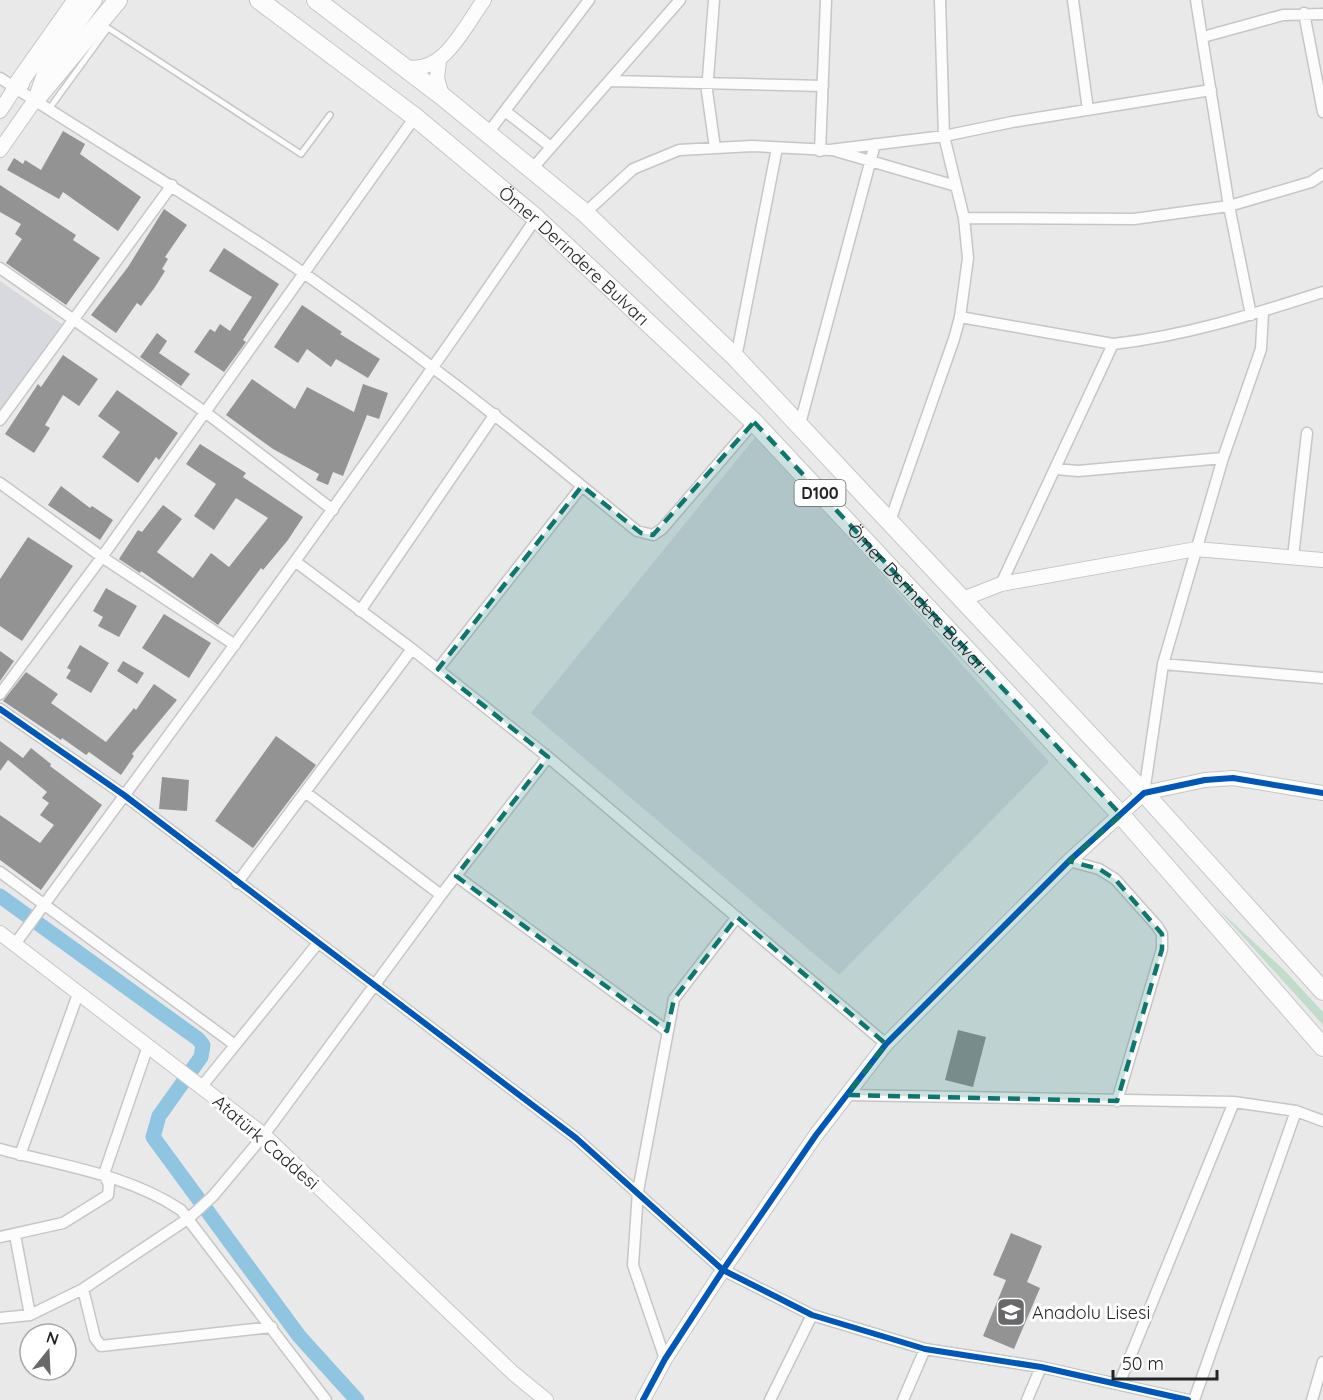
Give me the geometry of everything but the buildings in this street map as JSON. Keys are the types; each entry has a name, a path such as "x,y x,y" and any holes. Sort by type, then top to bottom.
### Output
{"highway":[{"path":"15,88 77,0"},
{"path":"42,105 118,0"},
{"name":"Ömer Derindere Bulvarı","path":"259,0 415,117 536,218 754,422 1121,815 1323,1047"},
{"name":"Ömer Derindere Bulvarı","path":"316,0 442,96 585,213 736,358 1144,793 1323,991"}],"street":[{"path":"0,111 15,88 46,68 94,0"},
{"path":"442,96 437,78 439,61 484,0"},
{"path":"488,133 589,0"},
{"path":"532,169 680,0"},
{"path":"714,0 708,82 715,148"},
{"path":"825,150 823,86 826,0"},
{"path":"891,521 960,317 968,258 964,218 944,136 940,0"},
{"path":"1073,0 1088,110"},
{"path":"1196,0 1229,206 1251,315"},
{"path":"1304,13 1323,112"},
{"path":"1203,37 1283,15 1323,14"},
{"path":"404,67 423,68 439,61"},
{"path":"0,150 42,105 46,68"},
{"path":"0,78 172,185 305,274 495,414 638,531 653,535 662,529 754,422"},
{"path":"611,81 823,86"},
{"path":"585,213 633,169 679,150 777,148 825,150 944,136 1211,90"},
{"path":"505,111 551,147"},
{"path":"0,694 102,558 415,117"},
{"path":"800,424 875,144"},
{"path":"736,358 777,148"},
{"path":"825,150 956,186"},
{"path":"964,218 1134,219 1229,206 1311,182 1323,174"},
{"path":"0,420 172,185"},
{"path":"15,944 296,562 434,369 536,218"},
{"path":"0,268 205,412 333,510"},
{"path":"960,317 1113,344 1143,340 1251,315 1323,292"},
{"path":"1144,793 1163,664 1223,458 1261,349 1263,312"},
{"path":"1001,584 1113,344"},
{"path":"360,611 495,414"},
{"path":"1293,557 1307,433"},
{"path":"1056,468 1078,471 1223,458"},
{"path":"0,483 102,558 235,645"},
{"path":"438,669 582,486"},
{"path":"963,599 1001,584 1196,549 1323,560"},
{"path":"296,562 438,669 548,757 886,1044"},
{"path":"237,883 412,649"},
{"path":"1163,664 1323,678"},
{"path":"0,709 124,795 576,1138 638,1191 723,1270 812,1315 925,1349 1041,1367 1188,1400"},
{"path":"0,1318 30,1315 83,1289 189,1218 213,1196 264,1136 441,895 548,757"},
{"path":"643,1400 666,1359 723,1270 886,1044 1069,861 1144,793 1205,780 1233,778 1323,793"},
{"path":"305,792 441,895"},
{"path":"1069,861 1100,868 1115,879 1162,934 1162,949 1117,1101"},
{"path":"0,872 235,1045"},
{"path":"456,876 667,1031"},
{"path":"666,1359 633,1265 638,1191 674,999 737,917"},
{"name":"Atatürk Caddesi","path":"0,933 202,1086 264,1136 513,1373"},
{"path":"202,1086 318,943"},
{"path":"20,1155 78,994"},
{"path":"0,1237 63,1223 103,1201 110,1191 104,1174 148,1046"},
{"path":"847,1095 1234,1102 1296,1111 1323,1121"},
{"path":"1119,1384 1234,1102"},
{"path":"1194,1400 1296,1111"},
{"path":"0,1149 104,1174 164,1199 181,1210 272,1326 326,1400"},
{"path":"15,1235 30,1315"},
{"path":"83,1289 95,1338 98,1343 105,1346 272,1326"},
{"path":"770,1400 812,1315"},
{"path":"903,1400 925,1349"},
{"path":"1312,1400 1323,1362"},
{"path":"1027,1400 1041,1367"},
{"path":"513,1373 532,1400"},
{"path":"513,1373 546,1400"}],"lane":[{"path":"42,105 108,28 301,154 330,116"}],"highlighted area":[{"path":"754,422 1121,815 1069,861 1099,869 1115,879 1162,934 1162,949 1117,1101 847,1095 886,1044 737,917 674,999 667,1031 456,876 548,757 438,669 582,486 641,533 653,535"}],"shaded area":[{"path":"0,281 62,324 0,412"},
{"path":"757,435 1049,762 839,975 531,713"}],"green space":[{"path":"1217,908 1284,970 1323,1012 1323,1025"}],"waterway":[{"path":"0,896 198,1039 203,1045 201,1057 159,1116 153,1137 299,1336 357,1400"}],"cycle path":[{"path":"0,709 124,795 576,1138 723,1270 812,1315 925,1349 1041,1367 1188,1400"},
{"path":"643,1400 665,1359 723,1270 816,1135 886,1044 1069,861 1144,793 1205,780 1233,778 1323,793"}],"place":[{"name":"Anadolu Lisesi","path":"1011,1312"}]}
